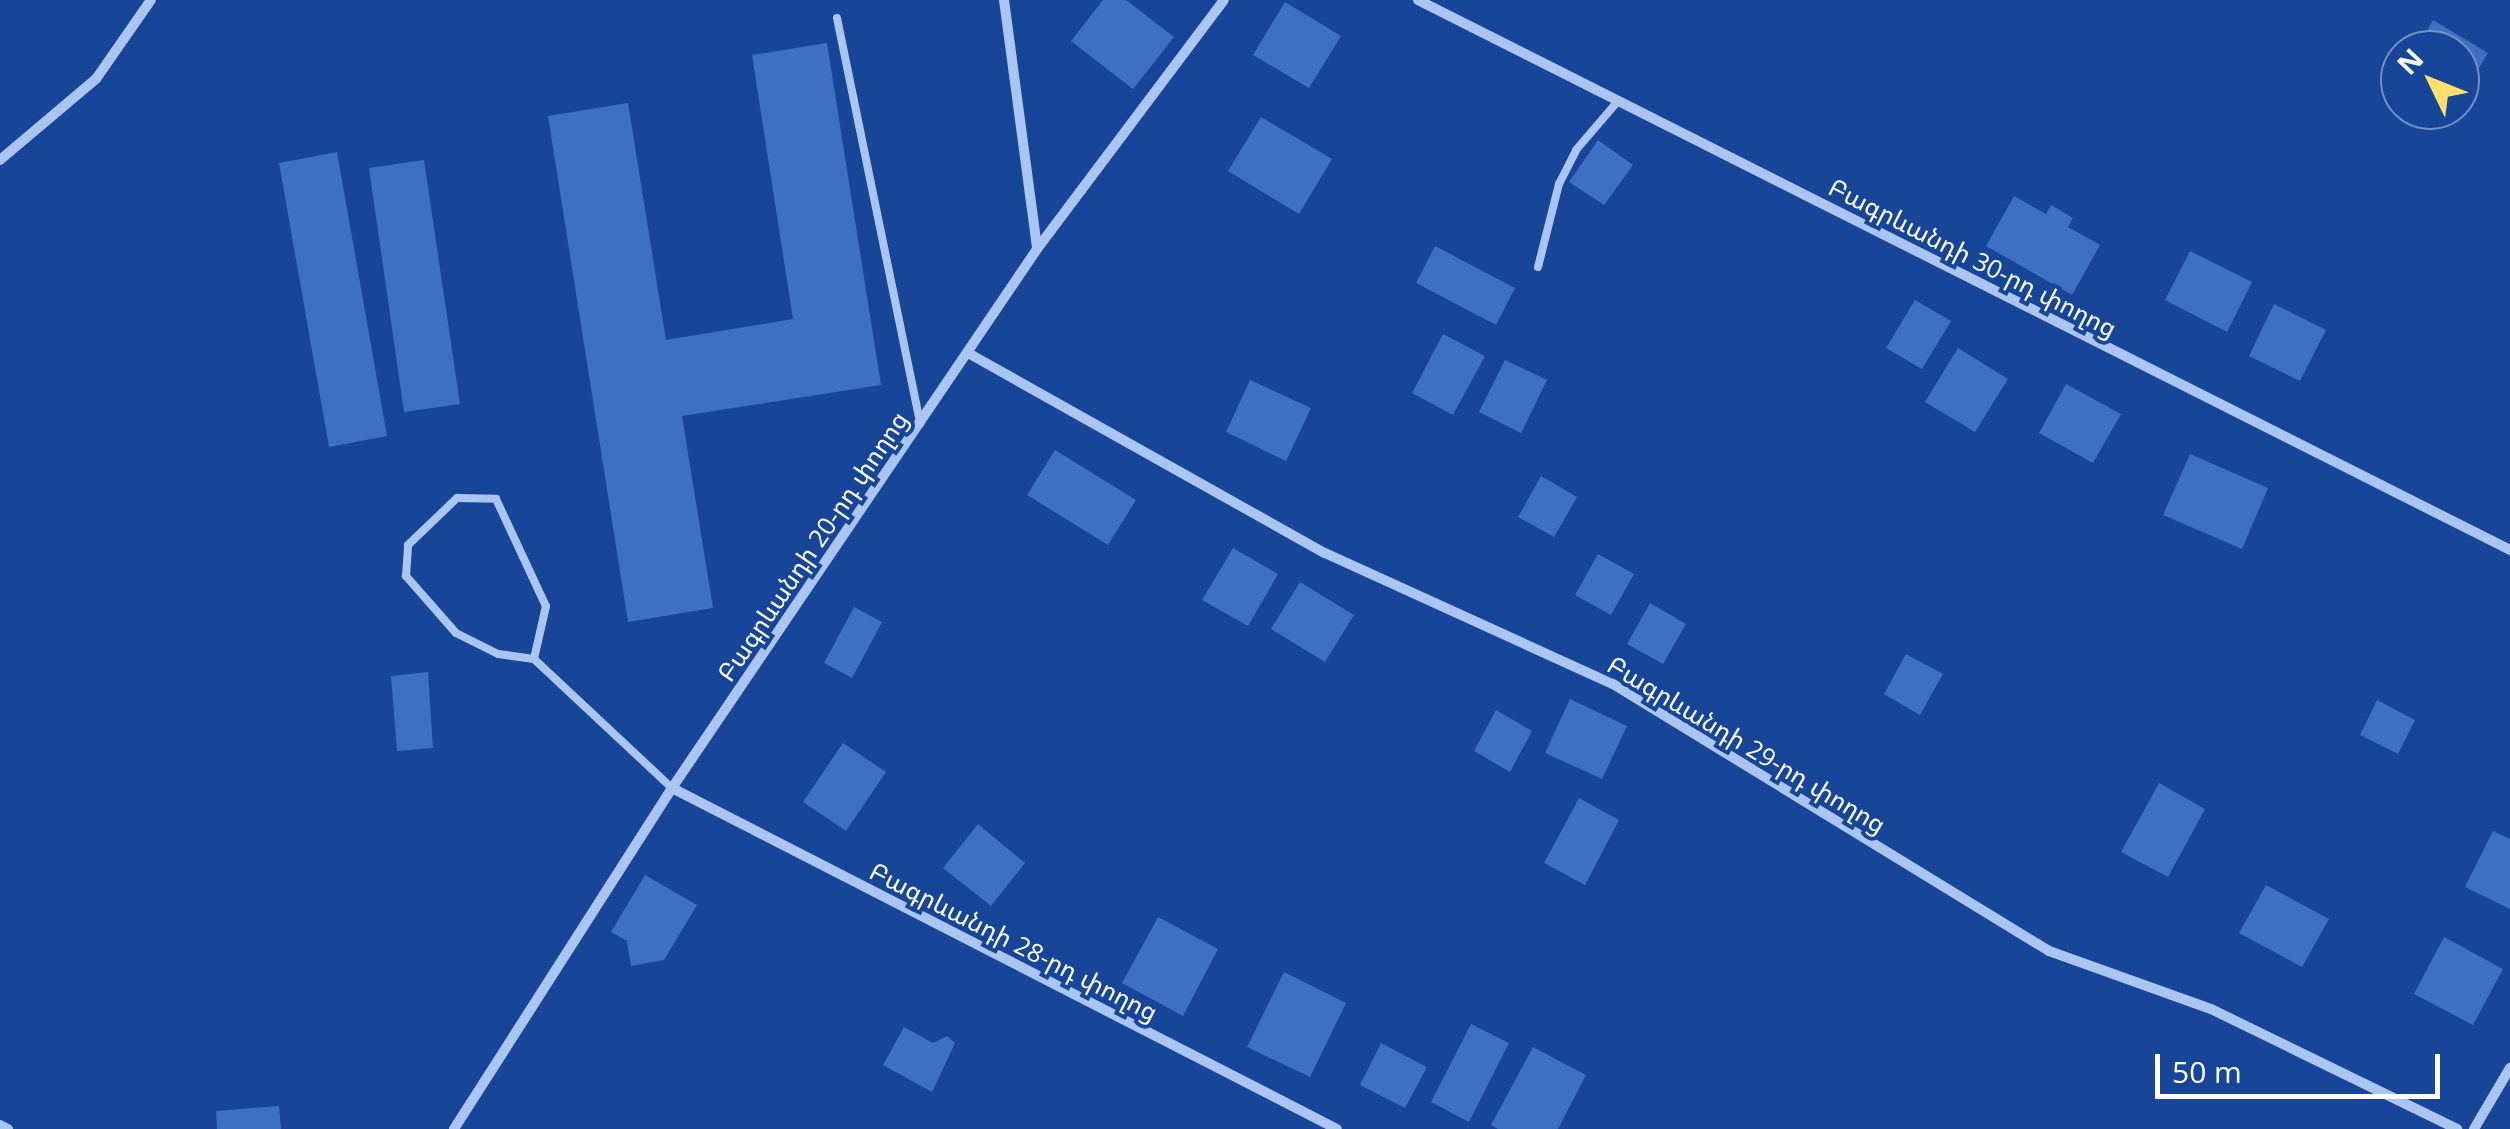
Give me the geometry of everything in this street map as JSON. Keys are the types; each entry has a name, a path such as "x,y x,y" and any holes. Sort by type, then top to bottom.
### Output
{"street":[{"path":"0,160 96,79 151,0"},
{"path":"1004,0 1037,249"},
{"name":"Բագրևանդի 20-րդ փողոց","path":"454,1129 672,788 1037,249 1224,0"},
{"name":"Բագրևանդի 30-րդ փողոց","path":"1418,0 2510,550"},
{"name":"Բագրևանդի 29-րդ փողոց","path":"968,353 1325,552 1613,684 2049,950 2211,1009 2457,1129"},
{"name":"Բագրևանդի 28-րդ փողոց","path":"672,788 1338,1129"},
{"path":"2474,1129 2510,1068"},
{"path":"0,1125 8,1129"}],"lane":[{"path":"837,18 920,424"},
{"path":"1538,267 1558,184 1576,150 1618,101"},
{"path":"534,660 546,606 496,498 457,498 408,545 406,576 456,633 498,654 534,660 672,788"}],"building":[{"path":"1103,0 1126,0 1174,37 1133,89 1071,41"},
{"path":"1285,2 1341,36 1309,88 1253,55"},
{"path":"2433,20 2450,30 2427,30"},
{"path":"827,43 881,385 682,416 713,608 628,622 548,116 628,103 666,340 793,319 752,55"},
{"path":"2480,48 2488,53 2480,66"},
{"path":"1261,117 1332,159 1299,214 1228,171"},
{"path":"1598,140 1633,165 1604,205 1569,182"},
{"path":"337,152 387,436 329,447 279,163"},
{"path":"424,160 460,404 404,412 369,168"},
{"path":"2014,196 2046,214 2051,205 2073,218 2068,227 2100,245 2072,295 1986,246"},
{"path":"1435,246 1515,288 1496,325 1416,283"},
{"path":"2190,251 2252,282 2227,332 2165,300"},
{"path":"1915,300 1951,321 1922,369 1886,348"},
{"path":"2274,304 2326,330 2300,381 2249,356"},
{"path":"1443,334 1485,356 1453,415 1412,393"},
{"path":"1958,348 2008,379 1975,432 1925,402"},
{"path":"1505,360 1547,380 1521,433 1479,412"},
{"path":"1250,380 1311,408 1286,461 1226,432"},
{"path":"2066,384 2121,414 2093,463 2039,433"},
{"path":"1055,450 1136,500 1108,545 1027,495"},
{"path":"2190,454 2268,488 2242,549 2163,515"},
{"path":"1541,476 1577,497 1554,537 1518,517"},
{"path":"1233,548 1278,574 1248,626 1202,600"},
{"path":"1598,554 1634,574 1611,615 1575,595"},
{"path":"1300,582 1354,615 1325,662 1271,629"},
{"path":"1650,603 1686,624 1663,664 1627,644"},
{"path":"854,607 882,622 852,678 824,663"},
{"path":"1906,654 1943,674 1920,715 1884,694"},
{"path":"428,672 433,748 397,751 391,676"},
{"path":"1570,699 1627,726 1602,779 1545,753"},
{"path":"2377,700 2415,720 2398,754 2360,735"},
{"path":"1496,710 1532,731 1510,772 1474,751"},
{"path":"843,743 886,772 846,831 803,802"},
{"path":"2159,783 2205,809 2168,877 2121,852"},
{"path":"1579,798 1619,820 1585,885 1544,863"},
{"path":"978,824 1025,863 991,906 943,868"},
{"path":"2493,831 2510,839 2510,909 2465,887"},
{"path":"645,875 697,905 664,960 631,966 627,941 611,932"},
{"path":"2266,885 2329,919 2302,967 2239,933"},
{"path":"1158,917 1218,949 1183,1016 1122,983"},
{"path":"2444,937 2503,969 2473,1025 2414,994"},
{"path":"1284,972 1346,1003 1310,1077 1247,1047"},
{"path":"1471,1024 1509,1043 1469,1122 1431,1102"},
{"path":"904,1027 933,1043 947,1036 955,1043 932,1092 883,1065"},
{"path":"1381,1043 1427,1067 1405,1108 1360,1085"},
{"path":"1533,1047 1586,1075 1558,1129 1498,1129 1491,1125"},
{"path":"279,1106 281,1129 217,1129 216,1111"}]}
